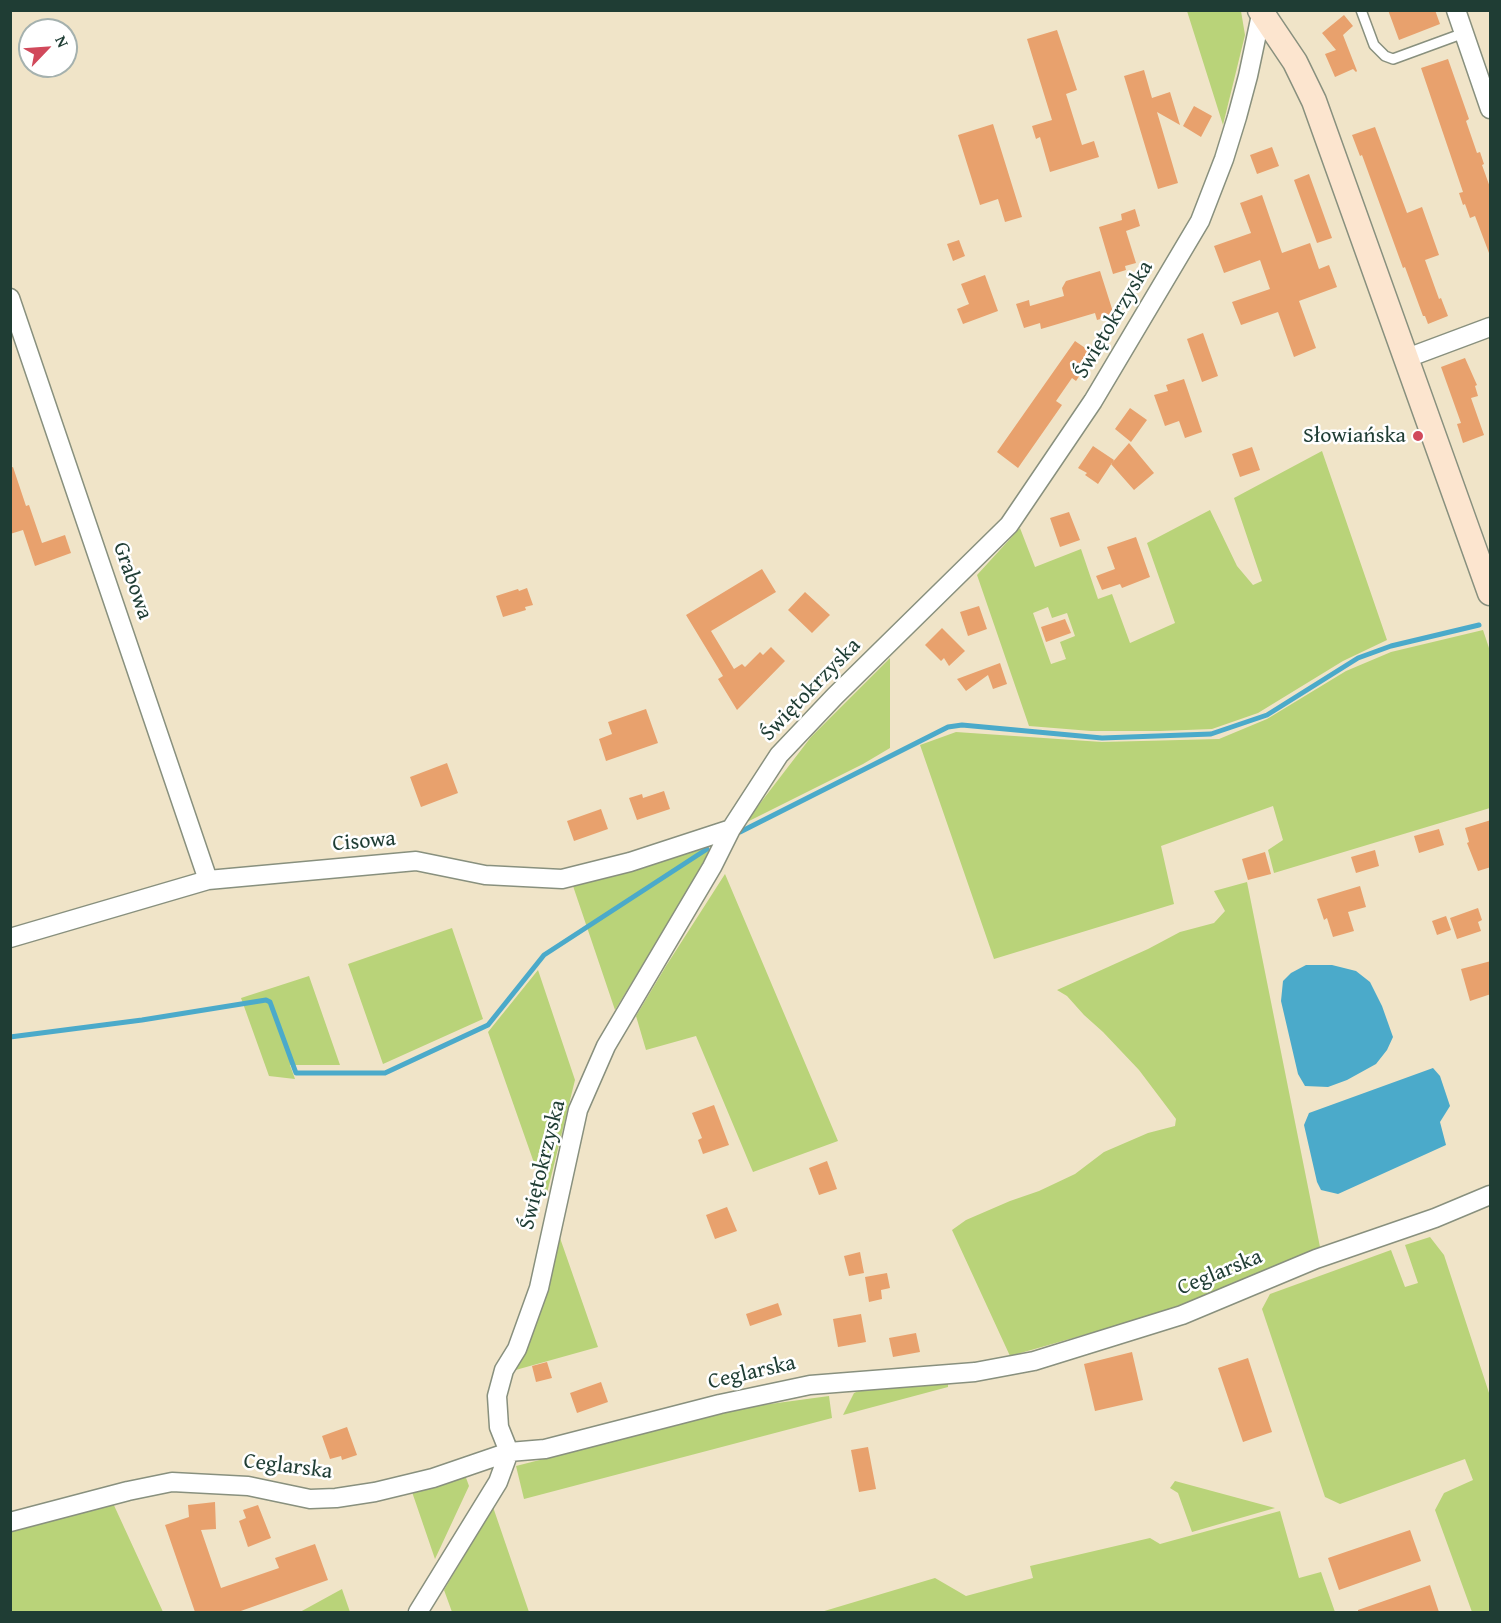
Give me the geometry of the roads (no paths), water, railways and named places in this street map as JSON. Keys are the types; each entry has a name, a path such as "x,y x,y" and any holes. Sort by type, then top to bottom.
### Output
{"street":[{"path":"1456,10 1491,109"},
{"path":"1261,11 1294,62 1314,101 1491,593"},
{"name":"Świętokrzyska","path":"509,1452 499,1427 496,1396 504,1370 517,1349 539,1288 578,1110 606,1046 712,867 727,830 779,755 835,696 1009,525 1093,401 1200,221 1224,159 1237,117 1261,11"},
{"name":"Grabowa","path":"10,298 208,880"},
{"path":"1407,358 1491,327"},
{"name":"Cisowa","path":"10,938 208,880 416,861 485,874 562,879 630,862 727,830"},
{"name":"Ceglarska","path":"10,1522 128,1491 172,1482 248,1486 310,1499 345,1497 433,1478 509,1452 545,1449 720,1404 810,1385 975,1372 1034,1361 1182,1315 1316,1260 1436,1218 1491,1195"},
{"path":"418,1612 471,1511 498,1482 509,1452"}],"lane":[{"path":"1361,10 1374,45 1385,56 1394,59 1464,33"}],"water":[{"path":"1306,965 1332,965 1356,971 1370,982 1382,1006 1393,1037 1387,1050 1376,1064 1347,1080 1328,1087 1305,1086 1298,1074 1281,1001 1283,981 1291,973"},
{"path":"1433,1068 1440,1076 1450,1106 1440,1122 1446,1145 1338,1194 1321,1190 1317,1182 1304,1125 1309,1113"}],"waterway":[{"path":"740,832 948,727 962,725 1102,738 1211,734 1267,715 1358,658 1391,646 1479,625"},
{"path":"10,1037 142,1020 266,1000 270,1002 296,1073 385,1073 488,1025 544,955 707,849"}],"place":[{"name":"Słowiańska","path":"1418,436"}]}
